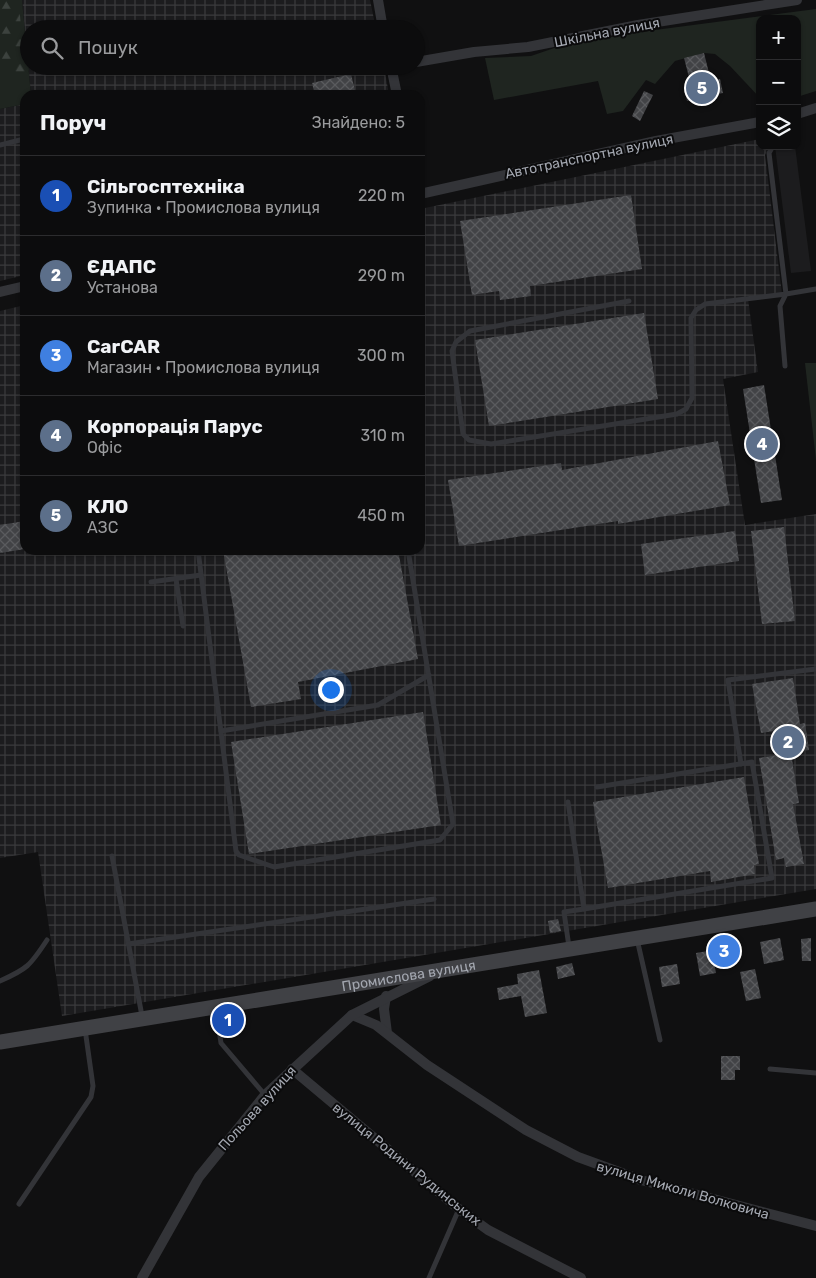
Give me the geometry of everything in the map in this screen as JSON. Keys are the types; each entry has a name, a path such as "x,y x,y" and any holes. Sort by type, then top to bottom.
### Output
{"street":[{"path":"378,0 381,20"},
{"name":"Шкільна вулиця","path":"425,60 474,52 528,47 638,25 797,0"},
{"path":"393,75 396,90"},
{"path":"801,113 816,108"},
{"name":"Автотранспортна вулиця","path":"425,193 656,141 756,123"},
{"path":"0,292 20,287"},
{"name":"Промислова вулиця","path":"0,1042 816,909"},
{"name":"Польова вулиця","path":"142,1278 199,1177 266,1095 352,1015 386,996 444,969"},
{"path":"386,996 384,1009 387,1033"},
{"name":"вулиця Миколи Волковича","path":"352,1015 366,1019 427,1065 526,1130 578,1158 641,1180 816,1226"},
{"name":"вулиця Родини Рудинських","path":"292,1069 459,1209 488,1230 581,1278"}],"lane":[{"path":"0,145 20,140"},
{"path":"771,150 769,154 786,294 780,306 785,366"},
{"path":"629,301 470,331 463,335 452,351 463,434 469,440 491,444 677,414 686,409 692,398 691,318 696,310 705,304 816,289"},
{"path":"199,555 236,851 239,855 274,867 440,840 454,822 409,555"},
{"path":"151,582 202,575"},
{"path":"176,579 183,626"},
{"path":"741,764 728,680 816,669"},
{"path":"221,731 378,705 429,674"},
{"path":"569,949 564,912 772,878 752,762 597,787"},
{"path":"568,802 584,909"},
{"path":"112,856 142,1019"},
{"path":"128,944 434,899"},
{"path":"637,938 660,1040"},
{"path":"0,981 21,972 35,958 47,940"},
{"path":"215,1007 221,1043 266,1095"},
{"path":"19,1204 91,1097 93,1086 85,1028"},
{"path":"770,1068 816,1073"},
{"path":"429,1278 459,1209"}],"shaded area":[{"path":"22,0 370,0 374,20 24,20"},
{"path":"29,75 386,75 388,90 31,90"},
{"path":"20,105 20,276 0,281 0,109"},
{"path":"756,140 756,150 768,150 765,155 782,294 748,299 758,372 723,379 745,525 816,514 816,889 62,1016 38,852 0,858 0,311 20,306 20,555 425,555 425,208"},
{"path":"776,150 796,150 811,271 791,273"}],"green space":[{"path":"0,0 22,0 24,20 20,20 20,75 29,75 31,90 20,90 20,105 0,109"},
{"path":"2,0 19,4 20,74 5,70 0,71 0,8"},
{"path":"816,9 816,91 801,96 801,15 770,15"},
{"path":"756,17 756,94 730,66 715,54 704,53 675,61 655,84 646,80 623,111 607,114 598,81 494,100 485,58 531,56 563,45 655,30"},
{"path":"805,363 816,363 816,460"}],"building":[{"path":"704,53 711,81 720,79 723,93 687,101 684,87 691,85 684,58"},
{"path":"351,75 355,90 314,90 312,83"},
{"path":"644,91 653,95 640,121 632,116"},
{"path":"631,195 642,269 530,286 531,296 500,300 499,291 472,295 460,221"},
{"path":"644,313 658,399 489,426 475,340"},
{"path":"764,385 782,500 761,503 743,389"},
{"path":"718,441 730,505 618,524 618,521 459,546 448,480 561,463 562,470"},
{"path":"20,522 20,550 0,553 0,525"},
{"path":"784,527 795,621 762,624 751,531"},
{"path":"735,531 739,561 645,575 641,544"},
{"path":"224,555 399,555 418,659 298,682 301,699 251,707"},
{"path":"793,678 800,724 805,723 809,750 791,753 799,803 793,804 804,864 786,867 784,858 776,860 759,758 777,755 774,731 761,733 752,684"},
{"path":"423,712 441,825 249,854 231,742"},
{"path":"744,777 759,864 754,865 755,874 711,882 710,871 608,888 593,802"},
{"path":"558,919 561,931 550,933 548,921"},
{"path":"780,938 784,960 764,964 760,942"},
{"path":"811,938 811,961 802,961 801,939"},
{"path":"729,939 732,959 714,962 716,973 700,976 696,953 720,949 718,941"},
{"path":"572,963 575,975 558,979 556,967"},
{"path":"677,964 680,984 662,987 659,967"},
{"path":"755,969 761,998 746,1001 740,972"},
{"path":"539,970 547,1013 525,1017 521,996 499,1000 497,988 518,984 517,974"},
{"path":"721,1056 740,1056 740,1070 735,1070 735,1080 721,1080"}],"place":[{"name":"КЛО","path":"702,88"},
{"name":"Корпорація Парус","path":"762,444"},
{"name":"ЄДАПС","path":"788,742"},
{"name":"CarCAR","path":"724,951"},
{"name":"Сільгосптехніка","path":"228,1020"}]}
